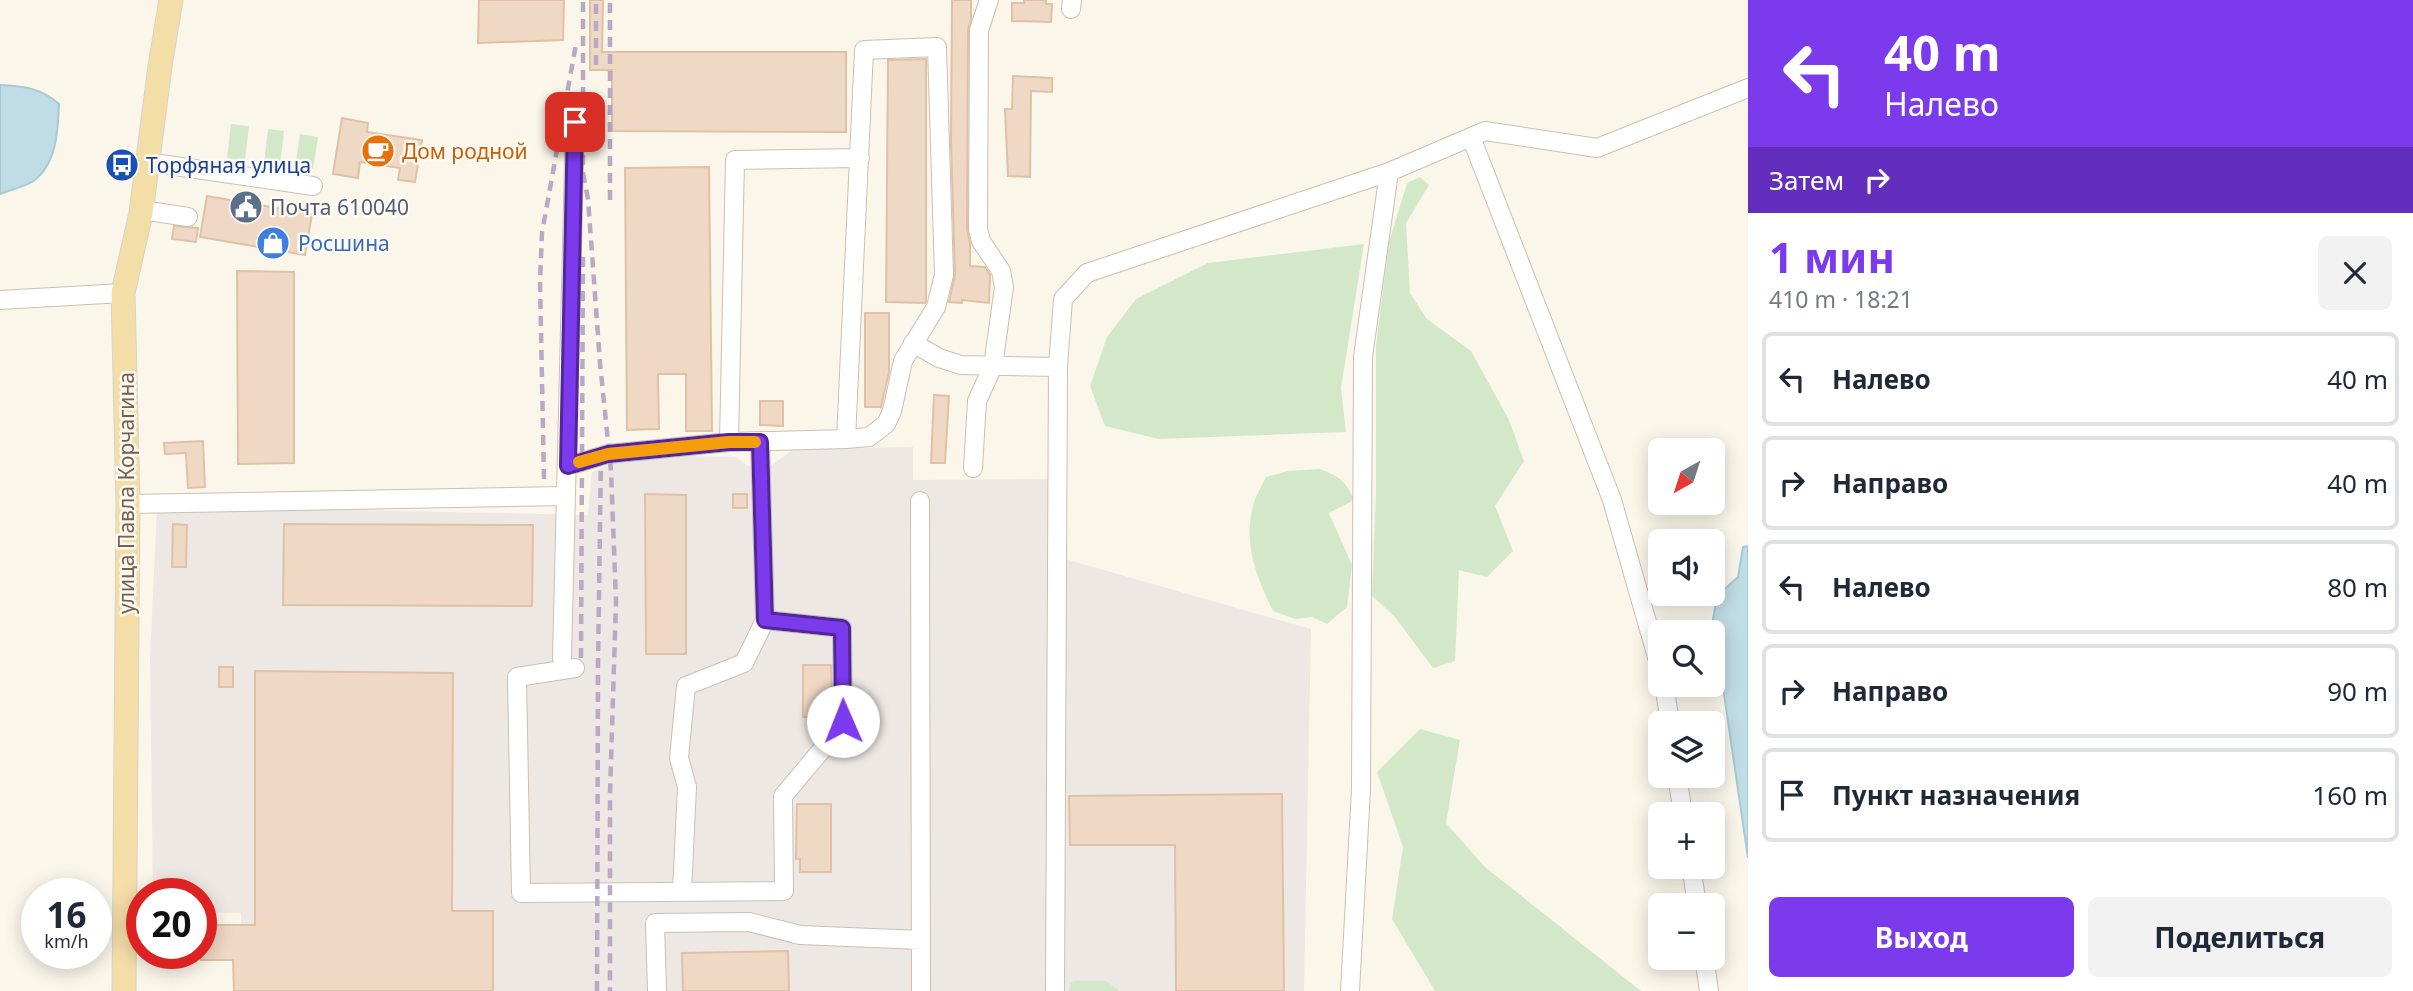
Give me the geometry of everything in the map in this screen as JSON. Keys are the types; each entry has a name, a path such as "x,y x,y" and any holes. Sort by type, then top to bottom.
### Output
{"main road":[{"name":"улица Павла Корчагина","path":"124,991 128,504 123,293 142,211 171,0"}],"street":[{"path":"973,468 977,401 993,366 1003,279 996,261 981,240 978,229 979,30 989,0"},
{"path":"568,466 601,455 729,442 846,439 869,437 886,424 890,418 903,361 936,307 944,275 937,47 864,50 846,439"},
{"path":"1055,991 1058,367 1063,299 1087,274 1388,172 1486,131 1597,148 1748,88"},
{"path":"575,122 566,496 569,663 517,677 521,893 784,891 783,796 843,721 842,628 765,620"},
{"path":"1471,137 1612,500 1648,626"},
{"path":"729,442 734,160 860,158"},
{"path":"147,162 313,186"},
{"path":"1350,991 1361,789 1363,357 1388,172"},
{"path":"142,211 188,217"},
{"path":"0,300 123,293"},
{"path":"913,343 939,358 961,365 1058,367"},
{"path":"682,892 687,787 679,758 686,686 744,663 765,620 760,442"},
{"path":"128,504 566,496"},
{"path":"920,501 920,991"},
{"path":"657,991 655,923 749,922 800,935 922,940"},
{"path":"1706,970 1709,991"}],"shaded area":[{"path":"913,447 913,480 1048,479 1051,555 1311,629 1304,991 243,991 241,913 217,913 217,878 153,878 150,658 157,506 588,515 592,472 625,459 649,455 736,457 748,466 769,467 794,449"}],"green space":[{"path":"231,124 249,126 245,160 227,158"},
{"path":"268,129 284,131 280,165 264,163"},
{"path":"300,134 318,137 313,169 295,167"},
{"path":"1420,177 1429,185 1406,223 1410,293 1427,319 1471,351 1509,420 1524,461 1495,506 1513,551 1487,577 1459,570 1455,661 1433,668 1395,617 1372,596 1376,490 1376,346 1389,242 1407,183"},
{"path":"1364,244 1341,388 1346,432 1159,439 1105,426 1090,386 1107,337 1136,299 1208,263"},
{"path":"1320,469 1341,480 1354,500 1329,513 1352,565 1347,607 1327,624 1312,617 1295,619 1273,611 1256,572 1250,545 1254,502 1266,477 1288,471"},
{"path":"1420,729 1460,740 1446,823 1485,867 1641,991 1435,991 1392,919 1403,847 1377,772"},
{"path":"1074,981 1106,981 1120,991 1069,991 1070,984"}],"water":[{"path":"0,85 31,89 45,94 59,104 55,146 47,166 32,182 0,194"},
{"path":"1748,546 1748,858 1724,697 1725,620 1713,619 1715,606 1725,606 1725,589 1738,577 1743,547"}],"building":[{"path":"479,0 564,0 563,40 478,43"},
{"path":"590,0 603,0 602,52 846,52 846,132 612,131 612,70 590,70"},
{"path":"952,0 971,0 968,30 967,229 970,266 985,267 990,275 989,303 962,300 962,303 949,302 955,275 951,141"},
{"path":"1024,0 1046,0 1046,4 1052,4 1051,22 1012,21 1012,3 1024,3"},
{"path":"926,59 926,301 886,302 888,60"},
{"path":"1013,76 1052,78 1052,92 1031,91 1030,177 1008,176 1005,109 1012,109"},
{"name":"Дом родной","path":"342,118 368,123 367,132 422,140 415,182 398,180 400,168 360,162 358,178 333,174"},
{"path":"709,167 712,431 686,431 686,374 658,374 659,429 627,430 625,168"},
{"path":"207,196 312,214 305,255 200,237"},
{"path":"174,226 198,228 196,242 172,239"},
{"path":"237,271 294,272 294,463 238,464"},
{"path":"865,313 889,313 889,372 881,407 865,407"},
{"path":"934,395 949,396 945,463 931,463"},
{"path":"760,401 783,401 783,426 760,425"},
{"path":"203,441 205,487 188,488 186,453 165,454 164,443"},
{"path":"645,494 686,495 686,654 646,654"},
{"path":"733,494 747,494 747,508 733,508"},
{"path":"173,524 187,525 186,567 172,567"},
{"path":"284,524 533,525 532,606 283,605"},
{"path":"803,665 831,665 832,717 803,717"},
{"path":"219,667 233,667 233,687 219,687"},
{"path":"255,671 453,673 452,911 493,911 493,991 234,991 233,960 217,960 217,925 255,925"},
{"path":"1282,794 1284,991 1176,991 1175,845 1070,845 1069,796"},
{"path":"797,804 831,804 831,872 800,872 800,859 796,859"},
{"path":"788,951 789,991 683,991 682,953"}],"railway":[{"path":"583,0 583,182"},
{"path":"596,0 596,65"},
{"path":"610,0 610,200"},
{"path":"544,479 540,282 542,233 576,44"},
{"path":"583,173 588,199 611,471 616,601 610,794 610,991"},
{"path":"581,658 583,252"},
{"path":"597,991 601,452"}],"slow traffic":[{"path":"579,462 608,454 729,442 755,442"}],"place":[{"name":"Дом родной","path":"378,151"},
{"name":"Торфяная улица","path":"122,165"},
{"name":"Почта 610040","path":"246,207"},
{"name":"Росшина","path":"273,243"}],"route":[{"path":"575,122 568,466 608,454 729,442 760,442 765,620 842,628 843,721"}]}
